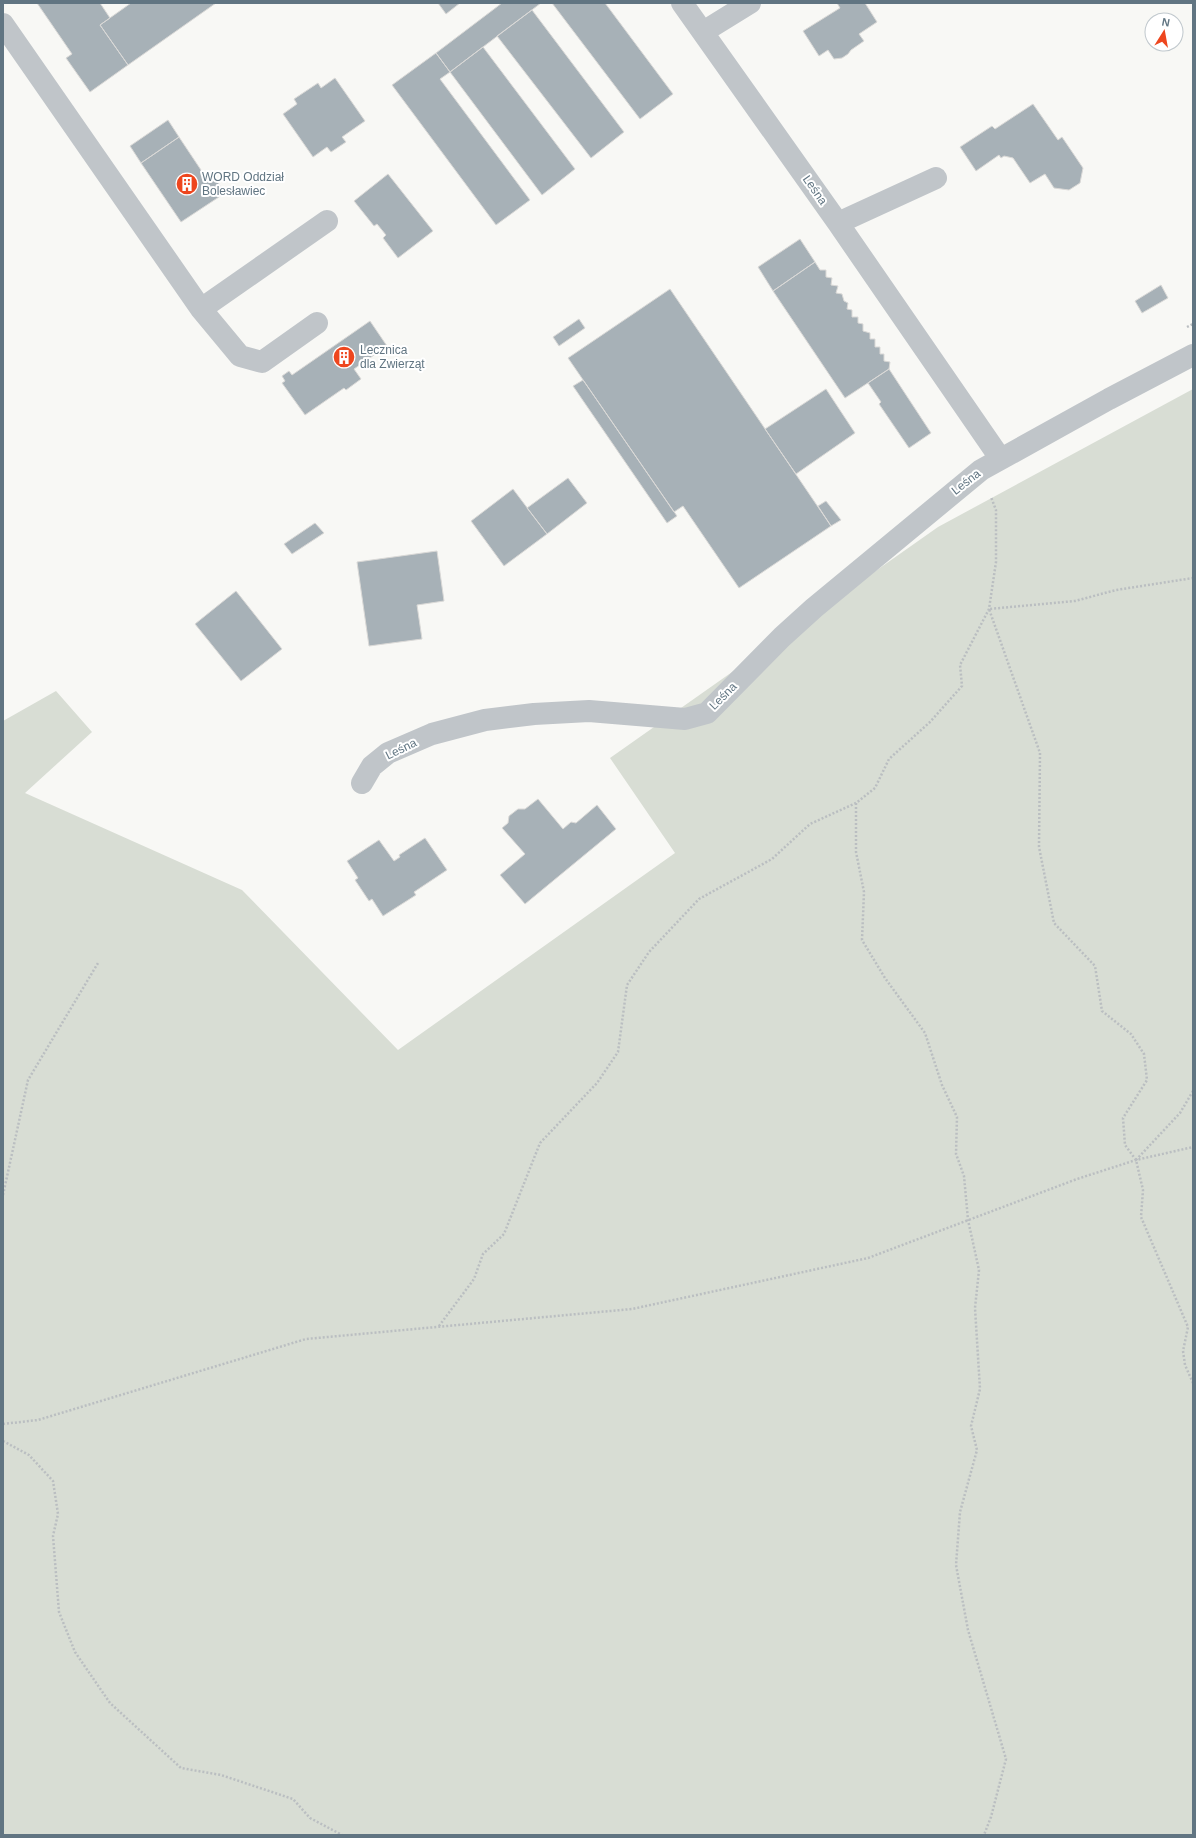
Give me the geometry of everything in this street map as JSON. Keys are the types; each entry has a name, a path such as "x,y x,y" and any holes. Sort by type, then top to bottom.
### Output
{"street":[{"name":"Leśna","path":"682,3 838,223 1000,458"},
{"path":"704,32 750,3"},
{"path":"3,24 201,309 240,356 262,362 317,322"},
{"path":"838,223 936,178"},
{"path":"201,309 327,221"},
{"name":"Leśna","path":"362,783 372,766 388,753 432,734 485,720 534,714 589,711 685,718 707,713 782,637 814,608 981,470 1000,458 1193,355"}],"path":[{"path":"439,1326 474,1279 483,1254 504,1234 540,1143 597,1083 618,1052 627,985 649,952 699,899 772,860 810,824 856,803 875,788 889,759 930,722 962,686 960,665 989,609 996,562 996,510 981,470"},
{"path":"989,609 1075,601 1116,590 1193,578"},
{"path":"989,609 1040,753 1039,847 1054,923 1095,966 1102,1011 1131,1034 1144,1054 1147,1080 1123,1118 1126,1145 1136,1160 1143,1190 1141,1217 1188,1328 1183,1351 1185,1364 1193,1383"},
{"path":"856,803 856,852 864,892 862,940 885,978 925,1033 942,1085 957,1117 956,1154 964,1176 968,1220 979,1270 975,1308 980,1389 972,1426 976,1450 960,1512 956,1565 968,1630 1006,1759 991,1817 984,1835"},
{"path":"3,1195 28,1080 98,963"},
{"path":"1136,1160 1180,1113 1193,1091"},
{"path":"3,1424 38,1420 306,1339 632,1309 868,1258 1077,1179 1136,1160 1193,1147"},
{"path":"3,1441 28,1455 53,1482 58,1514 54,1536 59,1612 75,1652 110,1704 181,1768 221,1775 293,1799 310,1818 342,1835"}],"shaded area":[{"path":"1193,389 1193,1835 3,1835 3,721 56,691 92,732 25,793 242,890 398,1050 675,853 610,758 938,527"}],"building":[{"path":"37,3 100,3 110,18 100,25 128,65 90,92 66,58 72,54"},
{"path":"131,3 216,3 128,65 100,25"},
{"path":"438,3 460,3 446,14"},
{"path":"502,3 541,3 450,72 436,53"},
{"path":"552,3 605,3 673,94 640,119"},
{"path":"837,3 865,3 877,22 859,34 864,41 842,58 834,59 828,50 819,56 803,31 840,8"},
{"path":"532,10 624,132 591,158 497,36"},
{"path":"483,47 575,169 542,195 450,72"},
{"path":"436,53 450,72 440,79 530,200 496,225 392,85"},
{"path":"335,78 365,121 342,137 346,142 331,152 327,147 313,157 283,114 297,104 294,99 318,83 321,88"},
{"path":"1033,104 1058,140 1062,137 1083,168 1080,183 1069,190 1054,188 1045,174 1030,183 1013,158 1004,156 1001,158 999,155 976,171 960,147 992,126 995,129"},
{"path":"168,120 179,137 141,163 130,146"},
{"name":"WORD Oddział Bolesławiec","path":"179,137 205,176 211,172 225,193 181,222 141,163"},
{"path":"388,174 433,231 398,258 383,238 386,235 377,224 374,226 354,201"},
{"path":"800,239 815,262 773,291 758,267"},
{"path":"815,262 820,270 826,270 826,277 832,278 831,285 838,286 836,293 842,294 844,301 848,303 847,309 852,310 852,317 858,317 858,323 863,324 863,331 870,333 870,339 875,339 875,347 880,347 880,354 884,354 884,361 890,362 889,369 845,398 773,291"},
{"path":"1161,285 1168,298 1142,313 1135,301"},
{"path":"670,289 831,526 739,588 683,506 674,512 568,358"},
{"path":"579,319 585,328 559,346 553,337"},
{"name":"Lecznica dla Zwierząt","path":"370,321 387,346 354,369 361,379 346,390 344,388 305,415 282,383 285,381 282,376 289,371 292,375"},
{"path":"889,369 931,433 909,448 879,404 881,402 868,383"},
{"path":"583,380 677,516 667,523 573,386"},
{"path":"826,389 855,433 796,474 765,429"},
{"path":"568,478 587,503 547,534 527,508"},
{"path":"513,489 547,534 504,566 471,521"},
{"path":"826,501 841,520 831,526 818,506"},
{"path":"315,523 324,533 292,554 284,544"},
{"path":"437,551 444,601 417,605 422,639 369,646 357,562"},
{"path":"236,591 282,649 241,681 195,624"},
{"path":"538,799 563,829 571,822 576,823 597,805 616,829 525,904 500,875 525,854 502,828 508,823 509,816 518,809 525,809"},
{"path":"425,838 447,870 414,892 416,895 383,916 372,899 369,901 355,880 358,878 347,861 379,840 394,861 400,857 399,855"}],"place":[{"name":"WORD Oddział Bolesławiec","path":"187,184"},
{"name":"Lecznica dla Zwierząt","path":"344,357"}]}
